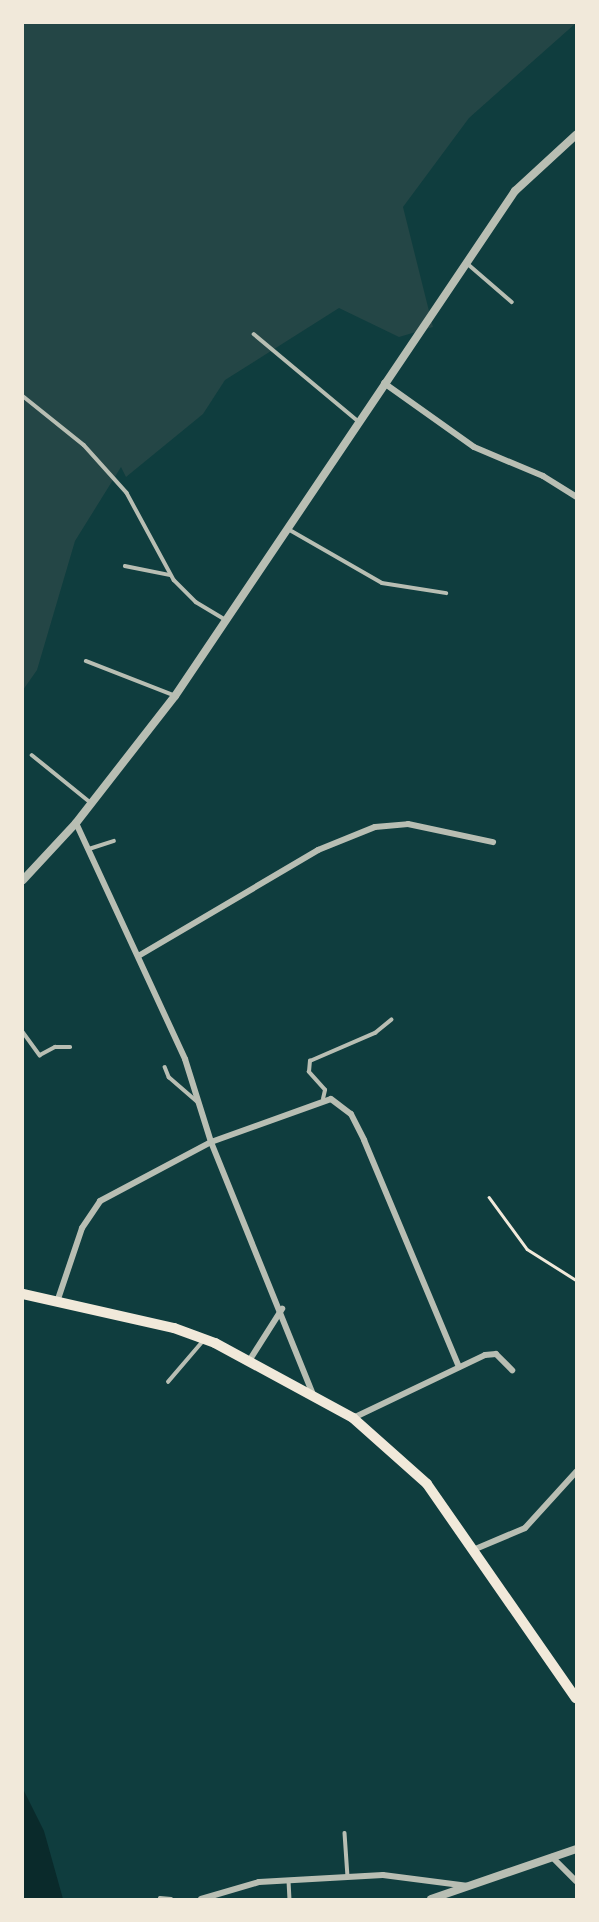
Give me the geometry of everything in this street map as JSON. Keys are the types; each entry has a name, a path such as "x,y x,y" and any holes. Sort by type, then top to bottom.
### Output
{"main road":[{"path":"23,1294 205,1339 353,1418 427,1484 576,1699"}],"street":[{"path":"23,880 76,823 175,696 290,530 384,383 515,191 576,135"},
{"path":"384,383 474,447 543,476 576,497"},
{"path":"76,823 140,955 199,1102 211,1142 282,1309 313,1395"},
{"path":"140,955 318,850 374,827 408,824 493,842"},
{"path":"57,1302 82,1228 100,1201 211,1142 323,1099 331,1099 351,1114 459,1367"},
{"path":"248,1361 282,1309"},
{"path":"353,1418 459,1367 495,1354 512,1370"},
{"path":"471,1551 525,1528 576,1472"},
{"path":"437,1898 576,1849"},
{"path":"552,1857 576,1881"},
{"path":"201,1899 219,1890 348,1877 428,1878 469,1886"}],"lane":[{"path":"467,263 512,302"},
{"path":"254,334 360,422"},
{"path":"23,396 84,445 127,493 170,575 196,602 228,621"},
{"path":"290,530 372,579 411,590 446,593"},
{"path":"125,566 170,575"},
{"path":"86,660 175,696"},
{"path":"32,755 91,804"},
{"path":"89,849 114,841"},
{"path":"323,1099 325,1090 309,1072 310,1061 375,1033 391,1020"},
{"path":"23,1032 40,1055 55,1047 70,1047"},
{"path":"165,1067 169,1077 199,1102"},
{"path":"168,1382 205,1339"},
{"path":"345,1833 348,1877"},
{"path":"289,1881 290,1899"},
{"path":"160,1898 171,1899"}],"path":[{"path":"489,1198 527,1249 576,1280"}],"shaded area":[{"path":"23,23 576,23 469,118 403,207 433,327 399,337 339,308 225,380 203,414 126,477 121,467 75,541 37,670 23,690"},
{"path":"23,1789 44,1831 63,1899 23,1899"}]}
